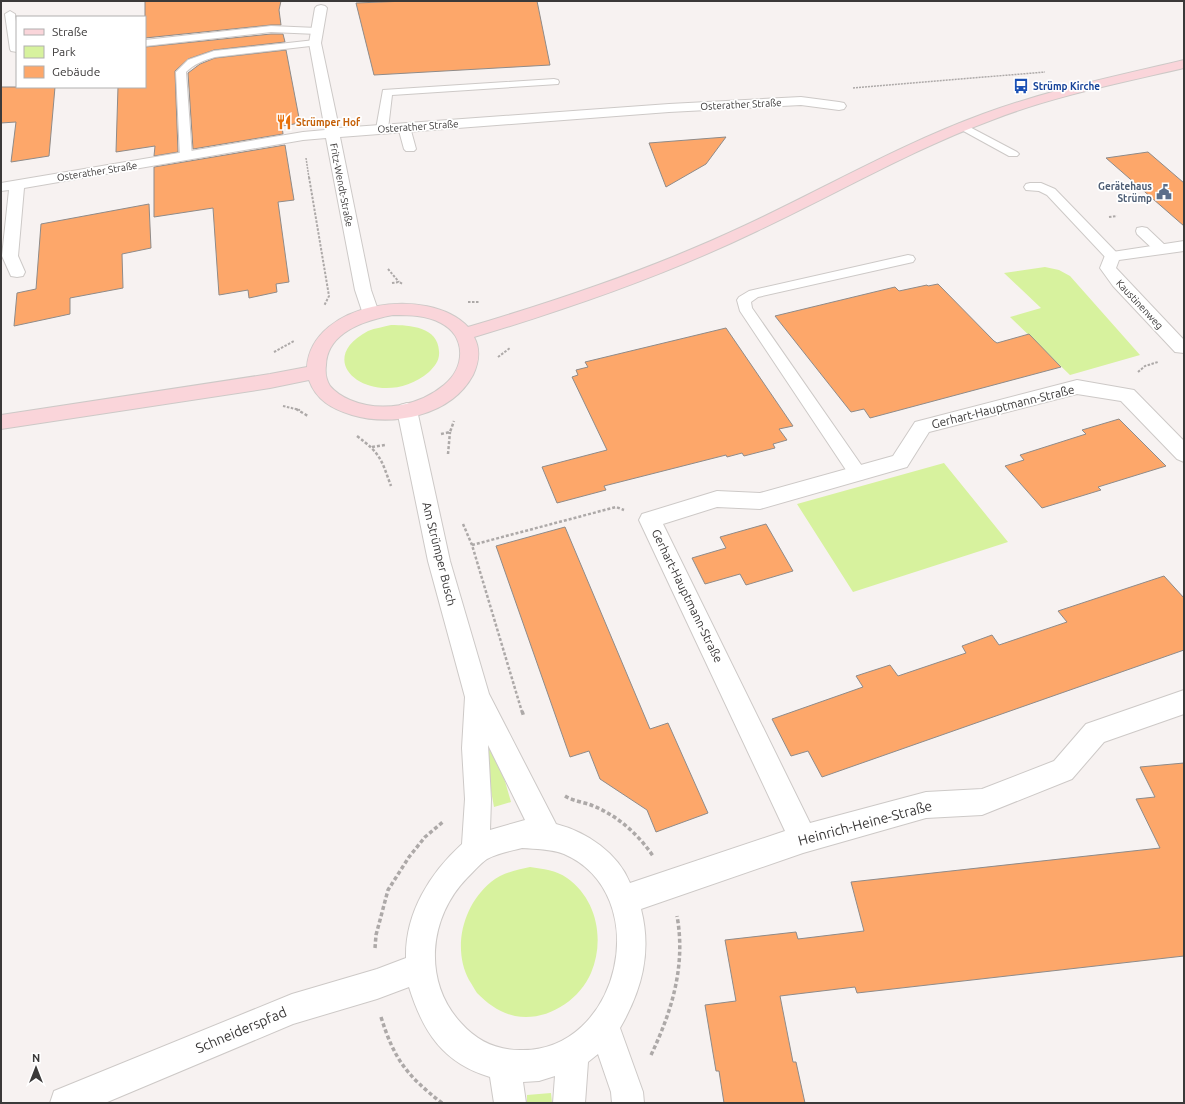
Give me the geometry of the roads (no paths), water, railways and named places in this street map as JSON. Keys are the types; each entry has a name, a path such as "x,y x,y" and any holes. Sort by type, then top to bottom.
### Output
{"main road":[{"path":"465,334 501,324 656,271 751,229 904,152 962,126 1039,99 1184,64"},
{"path":"393,309 415,309 436,313 453,322 465,334 471,350 467,368 457,384 435,400 407,410 381,413 356,410 335,401 321,388 315,372 317,354 329,337 347,322 370,313 393,309"},
{"path":"1,422 270,381 315,372"}],"street":[{"name":"Fritz-Wendt-Straße","path":"322,5 316,37 332,133 363,290 370,313"},
{"name":"Osterather Straße","path":"1,187 303,136 332,133 662,108 801,101 838,106"},
{"path":"10,265 17,184"},
{"path":"1112,256 1184,246"},
{"name":"Kaustinenweg","path":"1112,256 1108,268 1119,282 1181,348"},
{"name":"Gerhart-Hauptmann-Straße","path":"803,839 650,520 717,499 760,500 900,462 922,427 1077,387 1127,395 1184,454"},
{"name":"Am Strümper Busch","path":"407,410 439,561 477,696 547,836"},
{"name":"Am Strümper Busch","path":"475,851 478,799 475,748 477,696"},
{"name":"Heinrich-Heine-Straße","path":"624,900 803,839 926,804 982,802 1063,770 1095,733 1184,702"},
{"path":"522,834 547,836 571,843 593,857 611,876 624,900 632,931 631,965 622,997 604,1026 590,1041 574,1053 540,1066 504,1066 472,1054 446,1032 428,1002 420,968 422,933 432,900 451,873 475,851 498,840 522,834"},
{"name":"Schneiderspfad","path":"66,1103 292,1009 377,984 420,968"},
{"path":"604,1026 626,1092 628,1103"},
{"path":"569,1103 574,1053"},
{"path":"504,1066 510,1103"}],"lane":[{"path":"10,14 16,49"},
{"path":"146,43 271,30 316,37"},
{"path":"186,156 181,72 188,64 198,58 214,54 316,37"},
{"path":"382,129 386,92 554,82"},
{"path":"962,126 1013,154"},
{"path":"404,127 410,149"},
{"path":"1030,187 1041,187 1051,192 1112,256"},
{"path":"1066,225 1081,223"},
{"path":"1142,231 1161,249"},
{"path":"858,474 745,308 744,300 754,294 908,259"}],"place":[{"name":"Strümp Kirche","path":"1021,86"},
{"name":"Strümper Hof","path":"284,122"},
{"name":"Gerätehaus Strümp","path":"1164,192"}]}
